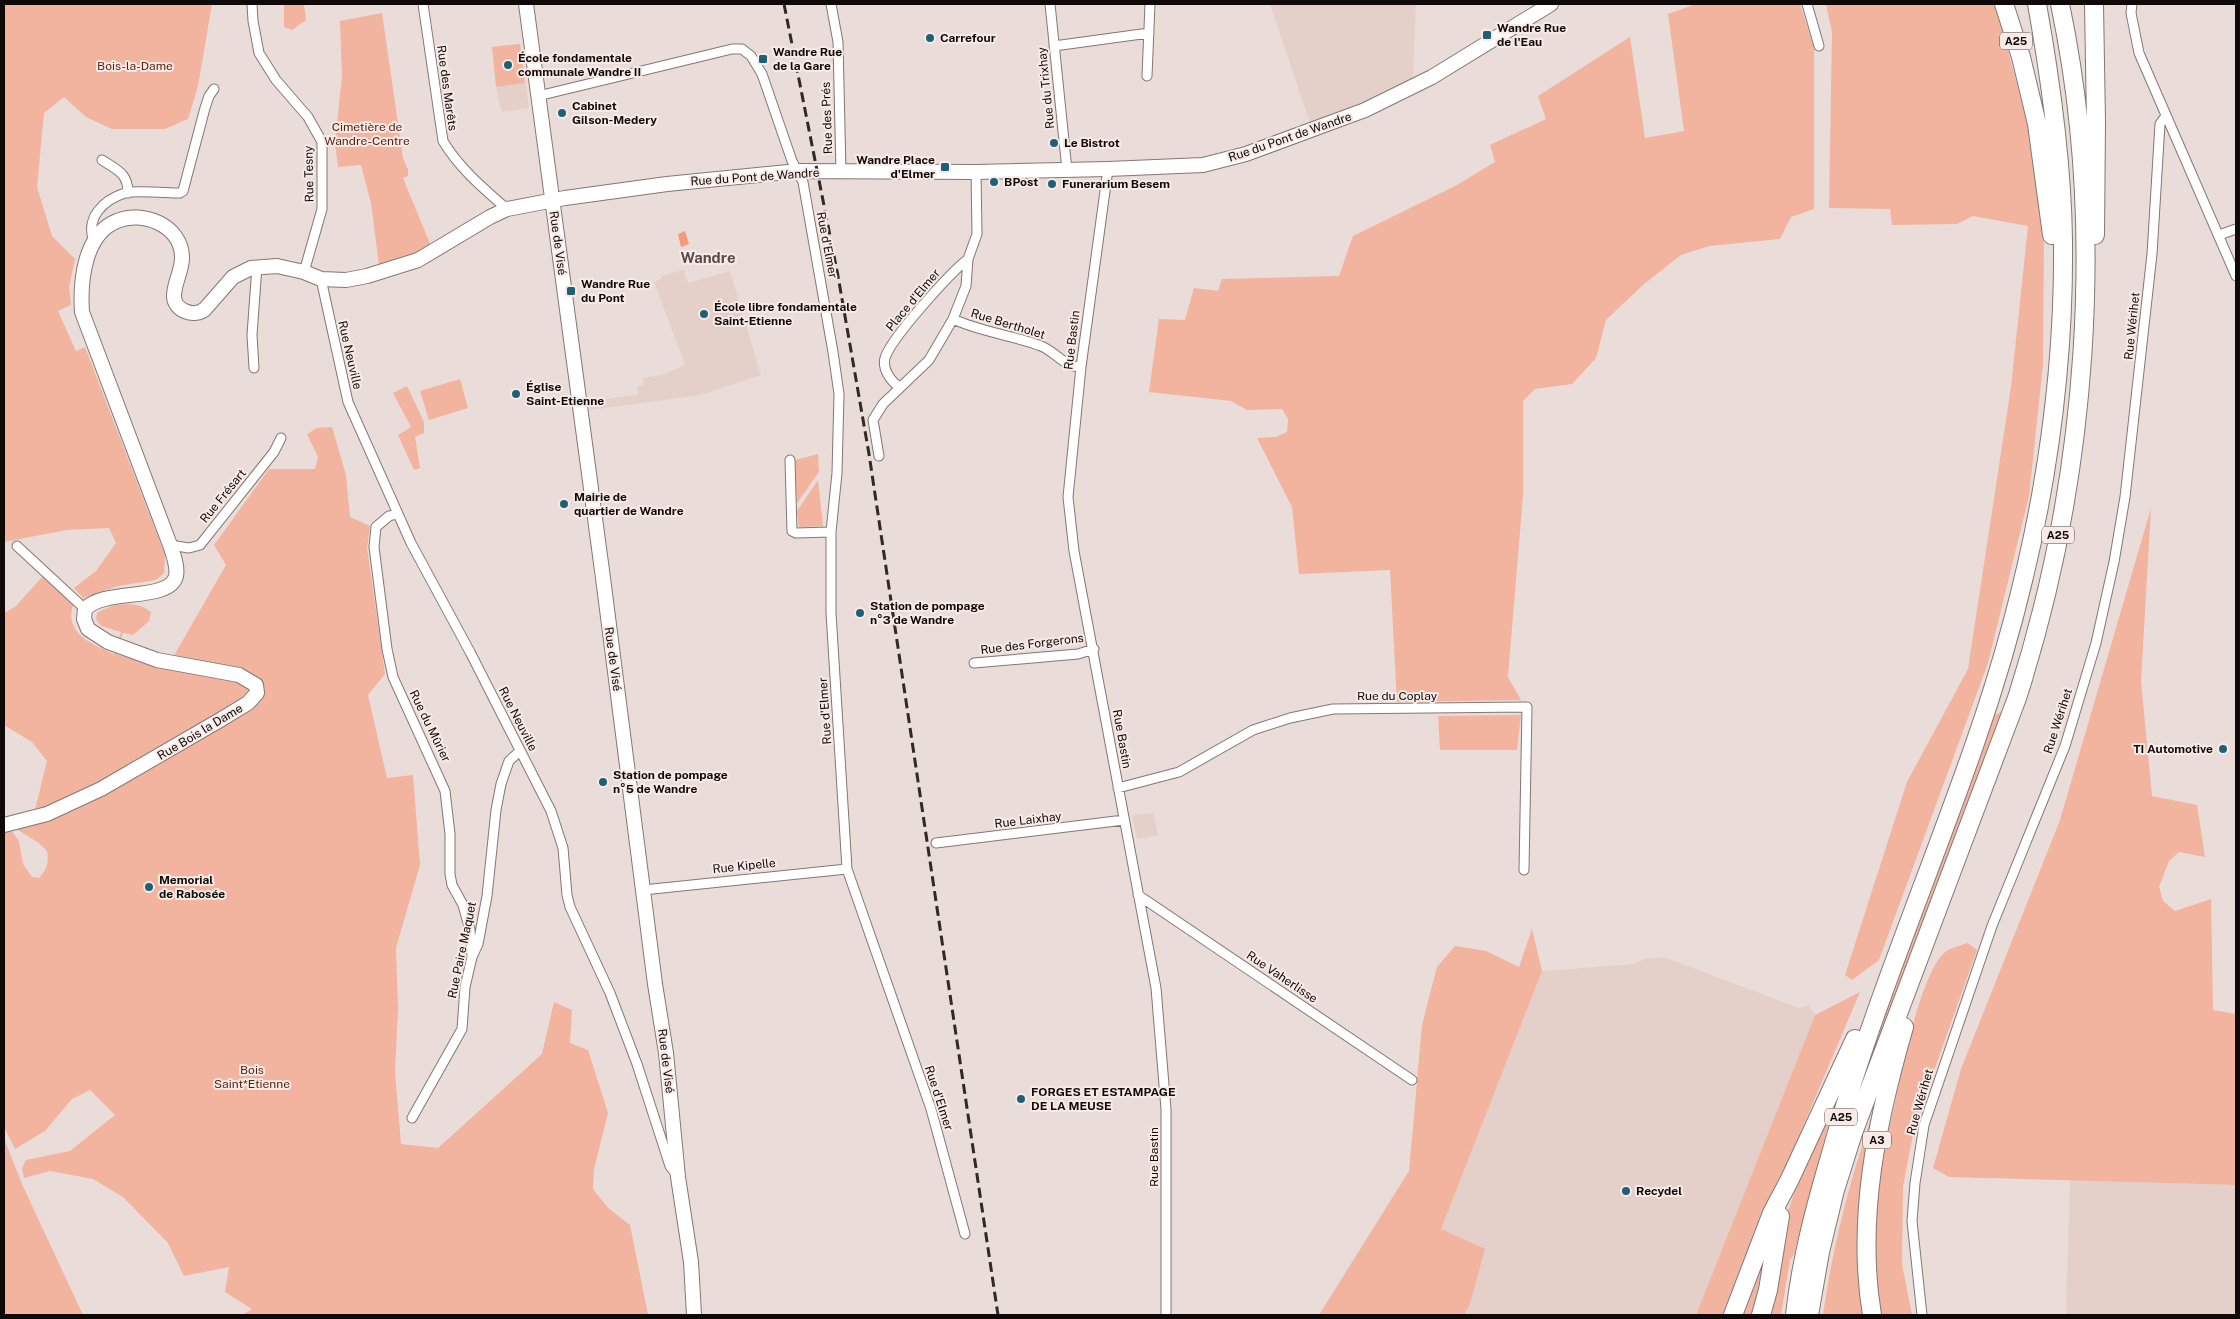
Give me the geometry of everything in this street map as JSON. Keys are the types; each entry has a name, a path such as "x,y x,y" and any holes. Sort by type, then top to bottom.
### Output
{"highway":[{"name":"A25","path":"2004,4 2021,57 2037,124 2045,171 2051,230 2062,275"},
{"name":"A25","path":"1795,1315 1805,1253 1815,1210 1850,1086 1885,982 1974,745 2003,656 2023,582 2047,458 2058,358 2062,275 2062,209 2056,134 2037,4"},
{"name":"A25","path":"1810,1312 1820,1252 1843,1164 2006,728 2037,629 2054,555 2072,459 2082,363 2084,302 2084,207 2081,155 2076,106 2060,4"},
{"name":"A25","path":"2084,302 2095,257 2096,122 2094,4"},
{"name":"A3","path":"1872,1315 1866,1265 1868,1194 1878,1138 1904,1027 1915,968"},
{"path":"1733,1315 1772,1213 1789,1182 1855,1041 1885,982"},
{"path":"1761,1315 1768,1290 1777,1225 1789,1182"}],"street":[{"name":"Rue Tesny","path":"252,4 252,22 259,53 276,80 308,117 322,142 322,209 304,272"},
{"name":"Rue des Marêts","path":"423,4 443,141 452,156 464,170 507,209"},
{"name":"Rue de Visé","path":"526,4 655,984 666,1053 678,1176 691,1262 694,1315"},
{"name":"Rue des Prés","path":"831,4 838,42 841,172"},
{"name":"Rue du Trixhay","path":"1050,4 1067,170"},
{"path":"1147,76 1150,4"},
{"name":"Rue du Pont de Wandre","path":"321,279 346,280 408,265 507,209 552,200 667,184 798,171 976,172 1108,170 1203,165 1246,154 1365,110 1432,77 1551,4"},
{"path":"1806,4 1820,46"},
{"path":"2132,4 2131,13 2139,53 2165,117 2236,276"},
{"path":"1054,46 1149,33"},
{"name":"Rue d'Elmer","path":"538,96 732,49 742,50 751,56 762,74 792,161 803,182 819,266 838,394 836,473 831,532 831,613 848,869 931,1109 965,1234"},
{"path":"94,242 91,233 92,221 97,210 109,201 128,192 180,193 182,191 205,108 209,96 214,89"},
{"name":"Rue Wérihet","path":"1922,1315 1912,1221 1915,1183 1924,1126 1992,926 2065,746 2096,643 2114,562 2126,497 2152,254 2160,124 2165,117"},
{"path":"102,160 125,176 128,182 128,192"},
{"name":"Rue Bastin","path":"1108,170 1081,368 1068,497 1074,550 1156,988 1166,1109 1166,1315"},
{"name":"Place d'Elmer","path":"968,260 956,269 898,336 885,357 884,364 889,376 900,387 930,360 953,319 966,286 968,260 977,234 976,172"},
{"path":"16,546 85,608 98,599 162,590 172,584 177,573 170,545 82,312 81,292 84,267 94,242 111,223 126,217 141,216 155,221 169,230 182,255 181,270 174,296 177,304 183,310 194,314 201,313 239,272 258,266 277,266 304,272 321,279"},
{"path":"2219,235 2236,229"},
{"path":"254,368 252,335 258,266"},
{"name":"Rue Neuville","path":"321,279 348,402 411,543 470,652 550,811 562,848 570,906 610,992 638,1064 670,1166 678,1176"},
{"name":"Rue Bertholet","path":"953,319 972,328 1041,346 1062,362 1081,368"},
{"path":"879,456 873,420 882,404 900,387"},
{"name":"Rue Frésart","path":"170,545 189,548 200,545 274,452 281,438"},
{"path":"790,460 792,531 796,533 831,532"},
{"name":"Rue du Mûrier","path":"397,514 389,516 376,526 374,547 387,649 394,677 446,791 450,834 450,874 452,885 463,905 470,930 472,957"},
{"name":"Rue Bois la Dame","path":"4,825 47,814 101,789 234,712 248,703 257,693 256,685 239,675 156,660 108,642 88,629 84,619 85,608"},
{"name":"Rue des Forgerons","path":"974,663 1078,654 1094,649"},
{"name":"Rue du Coplay","path":"1118,788 1179,772 1253,730 1290,718 1333,709 1527,707 1524,870"},
{"name":"Rue Paire Maquet","path":"412,1118 462,1029 465,988 472,957 478,944 487,896 496,810 501,784 510,761 520,751"},
{"name":"Rue Laixhay","path":"936,843 1124,820"},
{"name":"Rue Kipelle","path":"643,890 848,869"},
{"name":"Rue Vaherlisse","path":"1138,895 1412,1080"}],"shaded area":[{"path":"1270,4 1416,4 1413,80 1311,126"},
{"name":"École fondamentale communale Wandre II","path":"520,44 529,108 502,112 498,98 492,47"},
{"path":"685,231 689,244 681,247 678,234"},
{"name":"École libre fondamentale Saint-Etienne","path":"684,270 688,283 730,271 761,375 701,395 590,410 589,402 638,394 637,386 644,385 643,378 662,375 685,365 654,282 661,279 661,276"},
{"path":"1153,813 1158,835 1137,839 1132,815"},
{"path":"1664,957 1799,1008 1809,1005 1815,1015 1696,1315 1464,1315 1470,1304 1440,1229 1542,971 1633,964 1645,959"},
{"path":"2070,1180 2236,1185 2236,1315 2066,1315"}],"green space":[{"name":"Bois-la-Dame","path":"4,4 212,4 198,86 188,119 165,129 112,129 86,117 64,97 44,113 37,187 52,236 75,259 69,287 71,305 58,311 76,351 85,347 165,555 164,573 156,580 118,586 83,598 74,588 96,571 116,543 109,528 67,530 4,542"},
{"path":"284,4 304,4 306,20 292,30 284,27"},
{"path":"1696,4 1800,4 1814,48 1814,209 1791,217 1780,239 1709,246 1681,255 1644,284 1606,320 1596,358 1572,384 1535,389 1523,401 1523,495 1508,677 1521,700 1397,702 1390,570 1299,574 1292,507 1257,438 1276,437 1287,432 1288,419 1282,409 1247,410 1231,401 1149,392 1159,319 1185,320 1194,288 1218,291 1222,279 1339,276 1353,236 1457,185 1495,162 1490,145 1546,119 1538,96 1630,37 1645,138 1684,131 1668,14"},
{"path":"1826,4 1996,4 2038,165 2044,232 2043,365 2029,496 1988,663 1879,960 1852,980 1845,975 1907,782 1968,669 2011,387 2028,226 1973,216 1957,224 1892,225 1890,209 1829,208 1832,32"},
{"name":"Cimetière de Wandre-Centre","path":"382,13 403,158 408,170 408,176 403,178 431,246 421,254 379,265 371,203 361,165 338,167 335,143 342,76 340,21"},
{"name":"École fondamentale communale Wandre II","path":"520,44 525,83 496,87 492,47"},
{"path":"460,379 468,408 429,420 420,391"},
{"path":"407,386 424,422 424,433 415,437 420,468 414,470 398,435 411,427 393,393"},
{"name":"Bois Saint*Etienne","path":"332,427 346,475 350,517 370,526 367,548 385,674 368,695 387,778 413,775 420,865 396,948 398,1008 395,1072 401,1144 438,1148 542,1054 554,1002 572,1010 570,1043 588,1050 608,1113 594,1169 593,1189 608,1208 630,1225 648,1315 242,1315 252,1309 225,1292 229,1267 184,1276 168,1243 123,1197 93,1179 50,1171 24,1178 22,1168 26,1160 70,1151 115,1115 90,1090 72,1099 45,1131 15,1149 4,1127 4,832 11,830 19,841 23,864 32,877 39,878 46,868 48,859 47,851 39,843 16,829 37,820 35,810 47,761 32,742 4,725 4,613 15,607 43,576 73,605 71,615 76,631 89,642 114,654 121,632 101,626 96,619 97,613 110,607 124,604 145,608 151,612 149,621 133,635 123,633 116,654 169,670 176,652 226,565 214,545 269,469 315,469 318,457 307,434 317,428"},
{"path":"818,454 819,472 797,503 795,460"},
{"path":"818,480 823,526 799,527 797,511"},
{"path":"2151,508 2141,681 2152,796 2197,805 2205,857 2179,852 2169,861 2159,887 2163,901 2175,911 2211,899 2213,1010 2236,1014 2236,1185 1949,1177 1933,1168 1961,1069 2060,820"},
{"path":"2005,710 1848,1122 1876,1030 1995,715"},
{"path":"1521,715 1517,750 1440,750 1438,716"},
{"path":"1532,929 1542,971 1441,1229 1485,1249 1470,1304 1464,1315 1319,1315 1409,1171 1422,1025 1437,967 1455,946 1486,951 1519,967"},
{"path":"1968,943 1977,950 1915,1124 1903,1186 1902,1264 1912,1315 1881,1315 1875,1256 1878,1186 1907,1049 1919,1003 1935,965 1946,951"},
{"path":"1860,992 1723,1315 1696,1315 1815,1015"},
{"path":"1884,1082 1867,1315 1823,1315 1833,1256 1847,1197 1864,1139"},
{"path":"1834,1103 1794,1254 1790,1260 1781,1315 1767,1315 1778,1246 1789,1208"},
{"path":"4,1138 22,1184 83,1315 4,1315"},
{"path":"1768,1247 1755,1315 1739,1315"}],"railway":[{"path":"784,4 838,276 869,454 998,1315"}],"place":[{"name":"Wandre Rue de l'Eau","path":"1487,35"},
{"name":"Carrefour","path":"930,38"},
{"name":"Wandre Rue de la Gare","path":"763,59"},
{"name":"École fondamentale communale Wandre II","path":"508,65"},
{"name":"Cabinet Gilson-Medery","path":"562,113"},
{"name":"Le Bistrot","path":"1054,143"},
{"name":"Wandre Place d'Elmer","path":"945,167"},
{"name":"BPost","path":"994,182"},
{"name":"Funerarium Besem","path":"1052,184"},
{"name":"Wandre Rue du Pont","path":"571,291"},
{"name":"École libre fondamentale Saint-Etienne","path":"704,314"},
{"name":"Église Saint-Etienne","path":"516,394"},
{"name":"Mairie de quartier de Wandre","path":"564,504"},
{"name":"Station de pompage n°3 de Wandre","path":"860,613"},
{"name":"TI Automotive","path":"2223,749"},
{"name":"Station de pompage n°5 de Wandre","path":"603,782"},
{"name":"Memorial de Rabosée","path":"149,887"},
{"name":"FORGES ET ESTAMPAGE DE LA MEUSE","path":"1021,1099"},
{"name":"Recydel","path":"1626,1191"}],"district":[{"name":"Wandre","path":"708,257"}]}
